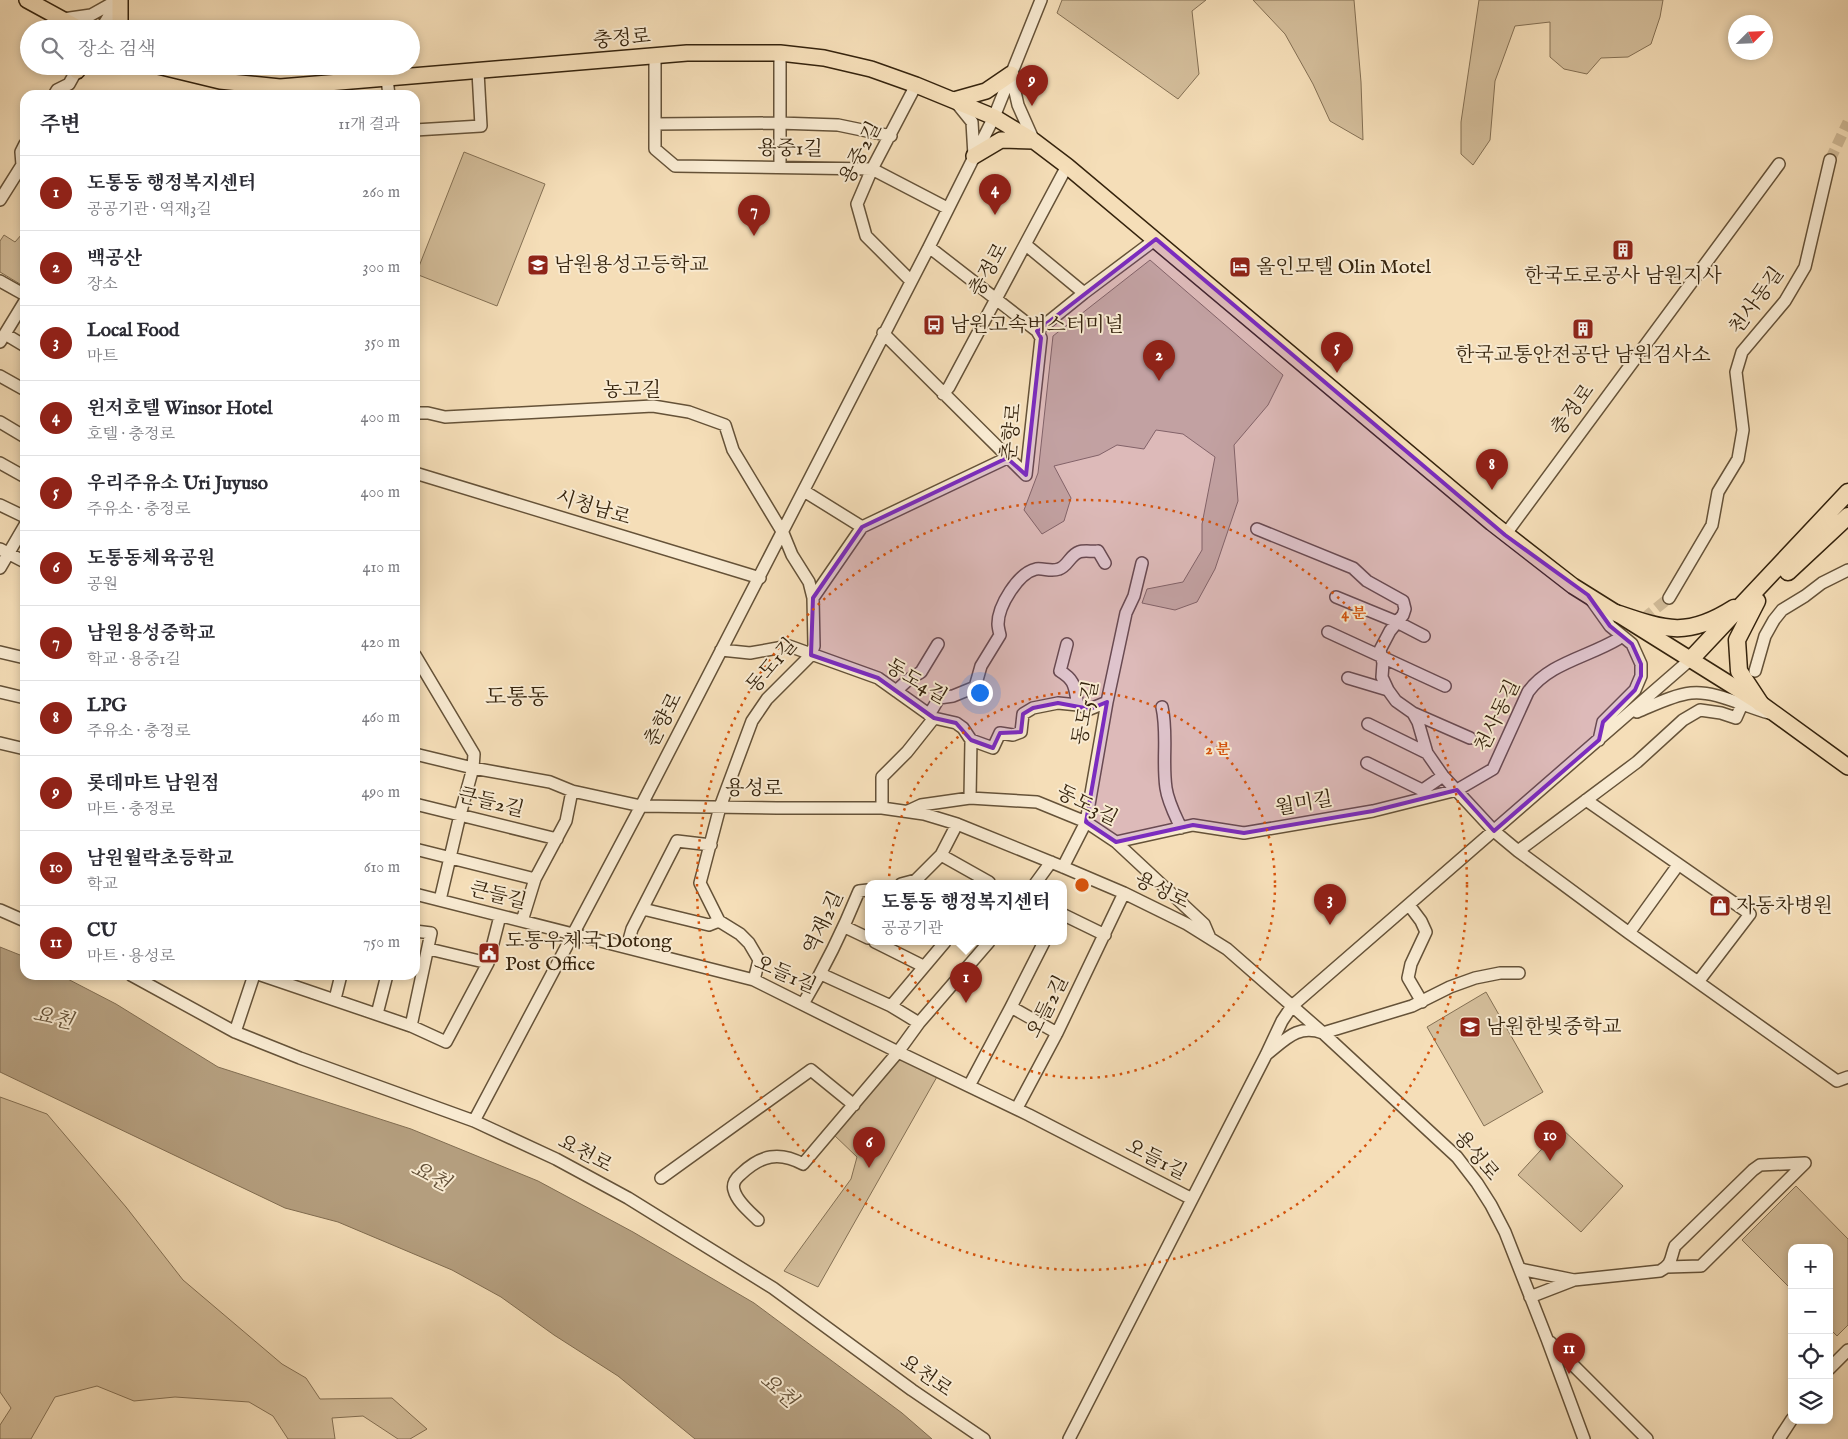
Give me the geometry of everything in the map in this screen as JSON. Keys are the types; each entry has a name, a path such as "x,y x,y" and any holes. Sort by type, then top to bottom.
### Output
{"highway":[{"path":"1760,704 1739,671 1737,640 1755,598 1848,492"},
{"path":"1691,659 1755,598 1848,516"},
{"path":"1616,613 1656,627 1693,628 1755,598"}],"main road":[{"path":"27,0 59,20"},
{"path":"119,0 120,20"},
{"name":"충정로","path":"288,90 388,79 716,52 780,53 824,58 871,68 994,117 1034,141 1067,166 1156,239 1505,535 1573,586 1760,704 1848,767"},
{"path":"954,100 986,92 1011,74"},
{"name":"충정로","path":"195,75 273,90"},
{"path":"974,156 1001,140 1034,141"}],"street":[{"path":"77,20 91,15 119,0"},
{"path":"107,20 119,0"},
{"name":"춘향로","path":"474,1121 760,578 883,333 929,247 994,117 1041,0"},
{"path":"780,53 780,167"},
{"name":"용중1길","path":"655,57 655,149 675,166 872,169 947,208"},
{"path":"420,130 481,126 478,72"},
{"path":"1011,74 1018,105 1034,141"},
{"path":"69,89 76,75"},
{"path":"388,79 389,90"},
{"name":"용중2길","path":"911,281 866,236 857,204 872,169 891,136 916,85"},
{"path":"954,100 972,122 974,156"},
{"name":"용중1길","path":"655,124 779,123 838,125 891,136"},
{"name":"천사동길","path":"1669,598 1712,525 1718,492 1738,459 1744,430 1736,372 1742,352 1785,301 1805,267 1830,160"},
{"name":"충정로","path":"1505,535 1779,164"},
{"name":"충정로","path":"943,394 949,387 1067,166"},
{"path":"0,200 20,170"},
{"path":"929,247 1038,331 1084,293 1156,239"},
{"path":"1026,244 1084,293"},
{"path":"0,281 20,292"},
{"path":"20,309 3,338 20,344"},
{"name":"춘향로","path":"883,333 1026,475 1041,338 1038,331"},
{"path":"0,376 20,387"},
{"name":"농고길","path":"420,413 428,412 445,417 653,406 689,412 725,425 733,450 783,532"},
{"path":"0,422 20,434"},
{"path":"813,598 862,527 1008,458"},
{"path":"0,463 20,474"},
{"name":"시청남로","path":"420,475 760,578"},
{"path":"804,491 862,527"},
{"path":"0,505 20,515"},
{"path":"1256,530 1352,568 1367,581 1403,601 1403,615 1380,650 1382,677 1388,690 1396,701 1413,714 1470,738"},
{"path":"0,568 5,551 20,532"},
{"name":"동도1길","path":"719,921 700,883 720,807 752,720 767,699 811,655 814,646 813,598 809,582 792,554 783,532"},
{"path":"5,551 20,559"},
{"path":"882,808 882,777 907,752 932,717 939,698 953,696 975,687 980,666 1000,635 997,623 1001,609 1014,585 1026,573 1038,569 1058,570 1066,566 1071,557 1079,552 1098,551 1105,563"},
{"name":"동도5길","path":"1064,867 1086,822 1107,702 1126,613 1134,596 1142,564"},
{"path":"1755,671 1765,636 1782,610 1822,583 1848,570"},
{"path":"1588,595 1610,626 1632,644 1641,664 1641,676 1635,690 1603,722 1599,740"},
{"path":"1336,596 1397,622 1424,636"},
{"path":"1328,632 1445,686"},
{"name":"천사동길","path":"1493,769 1528,692 1536,681 1548,671 1604,648 1618,639"},
{"path":"896,691 921,672 938,644"},
{"path":"1067,644 1060,671 1070,678 1074,685 1078,705"},
{"name":"동도4길","path":"721,650 750,653 789,646 878,678 932,717 956,723 963,728 971,740"},
{"path":"0,652 20,657"},
{"path":"1069,1439 1282,1021 1292,1006 1691,659"},
{"path":"420,663 474,754 474,768 460,815 440,900"},
{"path":"1348,678 1388,690"},
{"path":"0,692 20,697"},
{"path":"1624,718 1674,697 1693,692 1718,696 1776,715"},
{"path":"970,798 971,740 993,748 1000,733 1013,735 1021,732 1023,714 1033,708 1058,704 1078,705 1090,709 1107,702"},
{"path":"1162,707 1165,735 1166,787 1170,804 1180,828"},
{"path":"1518,851 1637,762 1683,720 1700,710 1722,713 1736,718 1740,709"},
{"path":"1413,714 1422,732 1427,753 1443,776 1494,831 1629,933 1837,1080 1848,1077"},
{"path":"1368,724 1427,753"},
{"path":"0,743 20,748"},
{"name":"용성로","path":"420,755 474,768 550,782 572,790 641,806 882,808 908,811 957,824 1064,867 1124,893 1187,924 1227,949 1323,1033 1457,1157 1491,1204 1505,1232 1584,1439"},
{"path":"1367,763 1420,789 1424,789 1443,776"},
{"name":"월미길","path":"1116,842 1193,825 1244,833 1373,811 1457,790 1493,769"},
{"path":"522,921 535,879 566,821 572,790"},
{"name":"동도3길","path":"908,811 921,805 970,798 1038,802 1086,822 1116,842 1204,924 1210,938"},
{"path":"1586,800 1750,914 1698,982"},
{"name":"큰들2길","path":"420,805 557,838"},
{"path":"916,880 941,855 957,824"},
{"path":"627,947 632,929 677,841 711,845"},
{"name":"큰들길","path":"420,850 535,879"},
{"path":"941,855 985,880"},
{"path":"1038,880 1051,862"},
{"path":"1629,933 1678,865"},
{"name":"역재2길","path":"803,1004 821,974 845,926 859,891 865,890"},
{"name":"오들2길","path":"1017,1108 1105,935 1124,893"},
{"name":"큰들길","path":"420,895 572,934"},
{"path":"1409,905 1422,921 1426,932 1411,964 1408,978 1422,1002"},
{"path":"643,909 709,925 719,921 740,934 750,943 759,960 754,980"},
{"path":"0,910 20,919"},
{"path":"292,980 335,999 411,1026 446,1042 488,963 500,916"},
{"path":"1067,916 1105,935"},
{"path":"845,926 865,936"},
{"path":"411,1026 431,934 420,932"},
{"name":"오들1길","path":"572,934 754,980 898,1052 1017,1108 1192,1200"},
{"path":"881,945 923,966"},
{"path":"891,1006 942,945"},
{"path":"758,1220 740,1201 734,1191 733,1184 738,1176 753,1163 763,1158 790,1157 803,1164 898,1052 919,1023 984,945"},
{"path":"969,1086 1011,1007 1039,945"},
{"path":"429,949 488,963"},
{"path":"1266,1055 1301,1030 1314,1030 1323,1033 1412,1006 1450,987 1475,978 1519,973"},
{"path":"821,974 891,1006 919,1023"},
{"name":"요천로","path":"140,980 236,1032 300,1058 474,1121 556,1159 628,1198 774,1288 912,1390 984,1439"},
{"path":"236,1032 252,980"},
{"path":"335,999 340,980"},
{"path":"377,1014 387,980"},
{"path":"1011,1007 1056,1033"},
{"path":"661,1178 811,1070 854,1105"},
{"path":"1530,1297 1574,1280 1660,1271 1671,1263 1675,1246 1753,1170 1760,1165 1805,1163 1701,1266 1666,1268"},
{"path":"1520,1269 1574,1280"},
{"path":"1547,1339 1647,1439"},
{"path":"1833,1365 1848,1350"},
{"path":"1779,1439 1789,1424"}],"highlighted area":[{"path":"1156,239 1505,535 1588,595 1610,626 1632,644 1641,664 1641,676 1635,690 1603,722 1599,740 1494,831 1457,790 1373,811 1244,833 1193,825 1116,842 1086,822 1107,702 1090,709 1058,703 1033,708 1023,714 1021,732 1000,733 993,748 971,740 956,723 934,718 878,678 811,655 813,598 862,527 1007,458 1026,475 1041,338 1037,331"}],"shaded area":[{"path":"1062,0 1206,0 1192,11 1199,74 1178,99 1057,13"},
{"path":"1253,0 1354,0 1361,82 1363,140 1330,121 1313,84 1285,34"},
{"path":"1479,0 1663,0 1660,17 1651,44 1628,57 1601,58 1587,74 1564,69 1550,57 1550,22 1515,26 1495,81 1490,140 1473,165 1461,154 1461,122"},
{"path":"464,152 545,184 497,306 420,276 420,264"},
{"path":"4,235 15,242 20,236 20,284 0,272 0,241"},
{"path":"1150,260 1283,375 1268,405 1234,445 1238,501 1215,569 1197,602 1175,610 1142,603 1147,589 1183,582 1202,550 1202,524 1215,457 1183,434 1156,430 1144,449 1117,445 1099,455 1054,466 1071,498 1064,521 1042,534 1024,510 1038,473 1053,336"},
{"path":"1486,992 1543,1092 1484,1126 1427,1027"},
{"path":"898,1057 938,1075 818,1287 784,1271 851,1179 857,1157 833,1134"},
{"path":"0,1097 47,1114 126,1207 183,1280 282,1364 306,1378 320,1399 392,1398 427,1429 410,1439 398,1439 363,1416 332,1418 335,1439 288,1439 273,1416 249,1402 175,1397 134,1401 97,1386 55,1397 31,1439 0,1439 0,1425 11,1408 0,1392"},
{"path":"1561,1128 1623,1186 1581,1232 1518,1175"},
{"path":"1796,1186 1848,1239 1848,1325 1837,1336 1833,1332 1833,1244 1788,1244 1788,1286 1742,1240"}],"water":[{"name":"요천","path":"0,947 20,955 20,980 70,980 116,1004 218,1067 411,1129 538,1181 633,1232 754,1303 902,1413 932,1439 695,1439 618,1376 554,1335 501,1297 452,1270 338,1222 285,1208 0,1072"}],"tunnel":[{"path":"1830,160 1848,122"},
{"path":"1618,639 1669,598"}],"place":[{"name":"롯데마트 남원점","path":"1032,106"},
{"name":"윈저호텔 Winsor Hotel","path":"995,215"},
{"name":"남원용성중학교","path":"754,236"},
{"name":"한국도로공사 남원지사","path":"1623,250"},
{"name":"남원용성고등학교","path":"538,265"},
{"name":"올인모텔 Olin Motel","path":"1240,267"},
{"name":"남원고속버스터미널","path":"934,325"},
{"name":"한국교통안전공단 남원검사소","path":"1583,329"},
{"name":"우리주유소 Uri Juyuso","path":"1337,373"},
{"name":"백공산","path":"1159,381"},
{"name":"LPG","path":"1492,490"},
{"name":"자동차병원","path":"1720,906"},
{"name":"Local Food","path":"1330,925"},
{"name":"도통우체국 Dotong Post Office","path":"489,953"},
{"name":"도통동 행정복지센터","path":"966,1003"},
{"name":"남원한빛중학교","path":"1470,1027"},
{"name":"남원월락초등학교","path":"1550,1161"},
{"name":"도통동체육공원","path":"869,1168"},
{"name":"CU","path":"1569,1374"}],"district":[{"name":"도통동","path":"517,698"}]}
